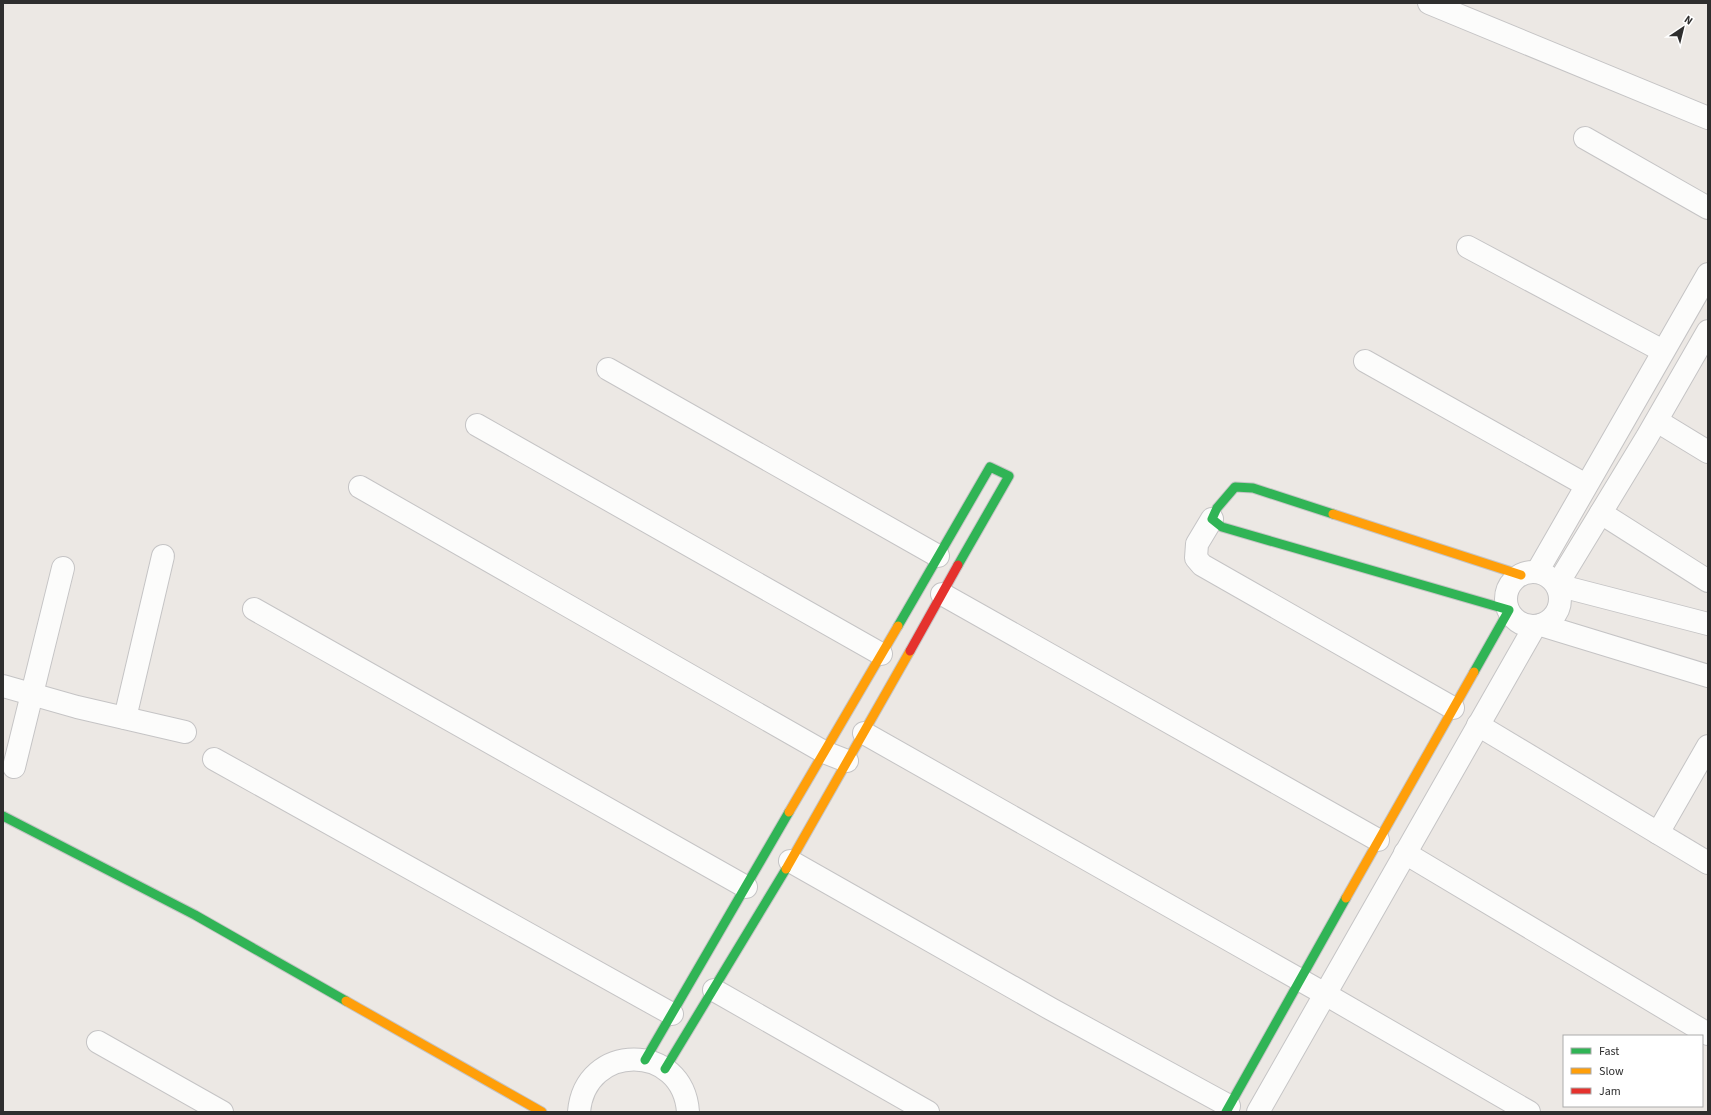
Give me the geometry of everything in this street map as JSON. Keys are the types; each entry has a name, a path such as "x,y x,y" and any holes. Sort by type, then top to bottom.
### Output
{"street":[{"path":"1429,3 1708,118"},
{"path":"1585,138 1708,208"},
{"path":"1468,247 1663,351"},
{"path":"1453,708 1202,565 1196,558 1197,544 1217,508 1235,487 1253,488 1529,574 1549,576 1557,586 1561,597 1559,609 1552,619 1538,625 1529,626 1518,621 1509,610 1506,601 1508,589 1515,579 1529,574 1586,485 1708,274"},
{"path":"1557,586 1657,421 1708,331"},
{"path":"1364,361 1586,485"},
{"path":"608,369 938,556"},
{"path":"1657,421 1708,452"},
{"path":"477,425 881,654"},
{"path":"645,1060 990,467 1009,476 790,861 714,990 665,1069"},
{"path":"360,487 824,752 847,762"},
{"path":"1601,513 1708,581"},
{"path":"1212,519 1222,527 1509,610"},
{"path":"125,718 163,556"},
{"path":"14,767 63,568"},
{"path":"1557,586 1708,624"},
{"path":"942,594 1378,840"},
{"path":"254,609 746,887"},
{"path":"790,861 1227,1109 1509,610"},
{"path":"1538,625 1708,676"},
{"path":"1258,1112 1478,725 1538,625"},
{"path":"3,686 185,732"},
{"path":"1478,725 1708,863"},
{"path":"864,733 1325,994 1529,1112"},
{"path":"1658,833 1708,746"},
{"path":"214,759 672,1014"},
{"path":"3,816 195,915 542,1112"},
{"path":"1405,853 1708,1034"},
{"path":"714,990 928,1112"},
{"path":"98,1042 222,1112"},
{"path":"579,1112 581,1099 586,1087 601,1069 612,1063 623,1060 645,1060 659,1065 678,1081 684,1091 688,1112"}],"traffic: fast":[{"path":"898,626 990,467 1009,476 958,565"},
{"path":"1333,514 1253,488 1235,487 1217,508 1212,519 1222,527 1509,610 1474,672"},
{"path":"645,1060 789,812"},
{"path":"3,816 195,915 346,1001"},
{"path":"665,1069 786,869"},
{"path":"1226,1112 1346,898"}],"traffic: slow":[{"path":"1333,514 1521,575"},
{"path":"789,812 898,626"},
{"path":"786,869 910,651"},
{"path":"1346,898 1474,672"},
{"path":"346,1001 542,1112"}],"traffic: jam":[{"path":"910,651 958,565"}]}
